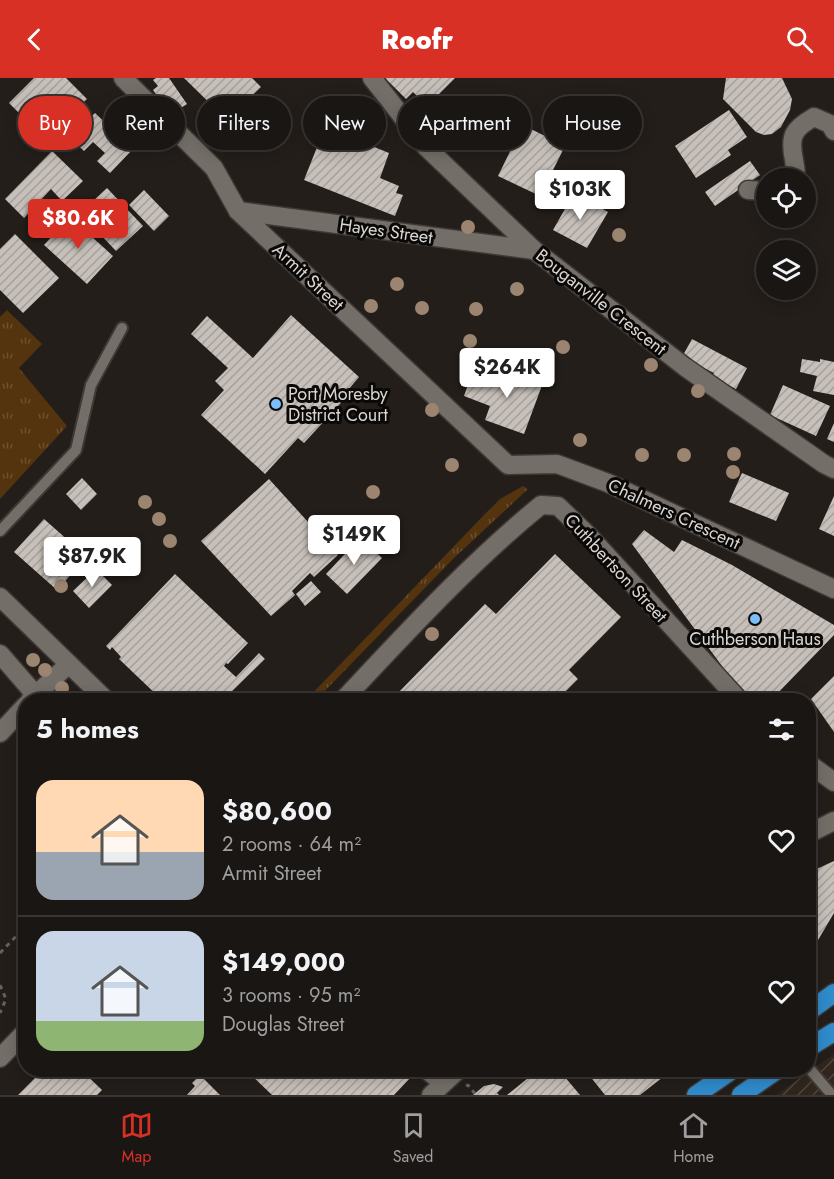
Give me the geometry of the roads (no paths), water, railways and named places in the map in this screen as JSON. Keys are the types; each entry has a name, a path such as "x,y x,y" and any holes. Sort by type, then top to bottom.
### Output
{"highway":[{"path":"816,1006 834,993"},
{"path":"816,1043 834,1032"},
{"path":"696,1095 722,1077"},
{"path":"741,1095 767,1077"}],"street":[{"name":"Armit Street","path":"123,78 214,168 238,211 508,465"},
{"name":"Bouganville Crescent","path":"372,78 426,147 534,250 685,367 834,469"},
{"path":"795,168 792,138 798,126 813,117 830,124 834,130"},
{"name":"Hayes Street","path":"238,211 534,250"},
{"name":"Chalmers Crescent","path":"508,465 557,464 608,483 834,589"},
{"name":"Cuthbertson Street","path":"350,693 430,607 541,505 558,506 590,537 734,693"},
{"path":"0,597 99,693"},
{"path":"0,654 28,693"},
{"path":"40,693 69,664"},
{"path":"0,733 18,715"},
{"path":"816,769 834,782"},
{"path":"816,830 834,821"},
{"path":"0,1058 18,1039"},
{"path":"437,1089 450,1077"}],"lane":[{"path":"0,531 76,450 91,385 122,328"},
{"path":"816,1076 832,1095"}],"place":[{"name":"Port Moresby District Court","path":"276,404"},
{"name":"Cuthberson Haus","path":"755,619"}]}
